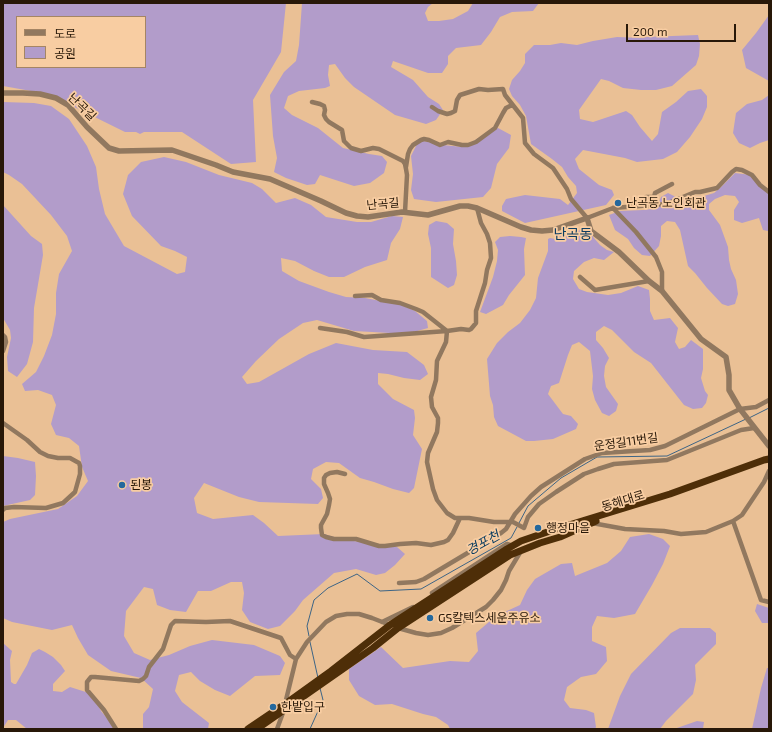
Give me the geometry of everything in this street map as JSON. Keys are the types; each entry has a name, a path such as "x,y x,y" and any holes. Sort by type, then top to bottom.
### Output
{"highway":[{"name":"동해대로","path":"330,675 390,625 521,541 670,494 764,460 769,460"},
{"name":"동해대로","path":"330,675 374,648 398,628 510,555 560,537 591,523 690,492 765,464 769,460"},
{"path":"257,729 330,675"},
{"path":"248,729 285,707"}],"street":[{"path":"432,107 447,114 454,112 460,95 479,89 503,89 505,95 523,118 525,142 534,154 553,168 567,188 571,199 587,218 592,231 619,252 649,281 662,291 701,339 726,357 730,375 730,390 742,412 769,446"},
{"name":"난곡길","path":"3,93 40,94 56,98 68,104 87,127 109,148 119,151 172,150 216,164 233,172 270,179 346,213 357,216 368,217 404,212 428,215 460,206 468,206 478,208 521,227 542,231 554,230 613,208 666,204 695,192 717,188 736,169 752,175 760,185 769,192"},
{"path":"312,102 324,106 324,115 326,119 328,122 342,130 344,141 351,148 361,151 373,148 379,149 403,161 406,168"},
{"path":"404,212 406,168 408,154 413,145 424,139 440,145 448,142 462,145 476,142 495,128 506,108 512,104"},
{"path":"655,205 655,193 672,184"},
{"path":"646,197 654,197"},
{"path":"320,328 347,332 364,337 460,329 469,330 476,323 476,311 491,258 490,243 481,223 478,208"},
{"path":"613,208 636,232 656,257 662,272 662,291"},
{"path":"580,278 595,290 649,281"},
{"path":"355,296 372,295 382,300 416,309 423,312 447,331"},
{"path":"447,331 446,342 437,361 436,380 430,397 432,407 438,418 438,424 437,432 428,453 428,462 437,500 442,507 455,518 469,518 494,522 511,522 524,527 528,517 539,504 584,474 614,464 667,460 753,426"},
{"path":"3,335 6,342 3,351"},
{"name":"운정길11번길","path":"399,583 416,582 424,579 502,533 531,496 541,487 585,459 602,453 650,450 665,446 769,400"},
{"path":"3,423 27,440 40,452 58,458 70,458 79,463 80,474 75,492 63,503 46,508 14,507 5,508 3,510"},
{"path":"591,523 625,529 664,531 680,534 706,532 733,521 742,515 764,482 769,471"},
{"path":"345,474 337,472 330,473 324,478 324,484 330,499 327,514 321,525 322,535 326,538 356,540 379,546 416,543 431,545 448,540 453,534 460,518"},
{"path":"733,521 761,600 769,602"},
{"path":"382,622 414,606 507,544 513,546"},
{"path":"398,628 428,635 441,633 486,607 501,590 509,571 522,550"},
{"path":"277,729 285,707 296,659 307,642 326,622 336,616 359,614 390,625"},
{"path":"116,729 104,710 87,690 87,682 91,678 95,677 139,681 143,679 146,676 149,667 163,649 171,624 175,621 230,621 281,638 290,655 296,659"}],"green space":[{"path":"3,3 286,3 281,52 253,100 256,162 231,164 182,132 144,132 140,134 136,132 125,132 48,94 3,86"},
{"path":"302,3 433,3 428,7 425,13 428,21 439,21 453,19 468,11 473,3 539,3 533,11 512,12 500,17 481,45 456,48 448,56 448,64 442,73 428,73 393,61 391,67 413,80 428,97 439,104 443,110 436,120 426,124 395,115 354,87 345,78 335,64 329,65 328,75 330,86 299,91 288,96 284,108 292,115 318,128 343,148 382,156 387,162 384,173 370,183 354,186 320,175 315,184 307,185 274,172 277,158 273,136 270,95 284,72 296,61 299,45"},
{"path":"769,15 769,81 746,68 742,50"},
{"path":"698,35 700,44 699,56 696,65 672,86 656,90 641,90 623,88 601,79 579,110 580,119 593,122 626,111 632,115 652,141 658,134 662,112 688,91 701,89 707,96 707,107 702,119 690,137 677,152 663,159 637,162 625,158 583,150 575,159 579,169 599,185 612,190 614,195 606,205 525,223 502,211 502,206 506,199 525,195 560,199 568,205 577,193 576,186 562,167 531,144 526,116 509,89 512,80 525,63 525,54 534,45 561,43 577,45 617,37 642,38"},
{"path":"769,95 769,140 750,148 739,143 733,133 736,113 747,104 762,100"},
{"path":"3,102 34,103 51,106 69,119 87,146 96,167 105,214 124,246 177,274 185,272 187,257 161,246 132,216 123,194 128,175 141,162 164,157 186,162 219,175 252,183 262,189 276,203 295,198 311,205 326,217 357,222 371,222 392,216 403,217 400,229 391,243 387,260 365,267 344,277 329,277 295,261 281,258 282,271 299,281 346,297 365,298 402,305 415,311 427,321 428,328 410,333 390,333 354,331 317,320 303,323 279,339 242,377 247,384 259,382 309,354 336,343 373,350 407,352 424,365 428,374 420,380 378,373 378,384 393,399 414,410 415,418 413,435 422,449 414,488 409,493 393,489 360,478 339,463 326,462 313,469 311,479 321,489 323,498 318,504 259,502 239,497 204,483 194,498 197,513 213,519 253,515 278,536 324,534 344,540 380,546 397,547 405,554 385,573 376,575 356,569 334,573 303,600 295,611 280,626 268,629 250,622 242,610 244,593 242,582 231,582 211,591 198,591 186,612 170,610 157,605 153,589 144,587 126,611 124,636 134,653 150,660 212,640 254,645 280,656 285,663 280,675 255,676 230,696 215,690 200,681 191,672 179,675 175,691 182,702 209,723 208,729 143,729 143,714 149,707 153,689 141,678 111,671 88,655 72,625 52,630 12,622 3,618 3,522 10,519 58,509 77,496 88,481 82,467 79,446 69,438 56,435 51,424 56,405 52,395 38,390 25,391 22,384 36,372 52,335 56,314 56,293 59,274 72,251 67,236 51,215 22,184 3,172"},
{"path":"498,128 511,135 509,148 497,164 491,188 483,197 436,202 414,199 411,190 413,174 411,156 419,140 463,147"},
{"path":"735,173 751,175 769,191 769,230 763,230 759,218 742,223 734,220 734,210 739,202 735,196 725,195 715,199 709,204 709,210 720,225 728,247 731,269 736,280 738,294 735,304 728,306 722,304 688,266 680,230 675,222 667,221 661,226 659,246 650,256 642,255 634,248 628,239 615,230 609,215 620,211 652,209 659,202 661,197 668,193 680,200 714,193"},
{"path":"3,205 31,236 42,244 43,255 34,308 33,342 27,364 17,377 8,371 7,357 11,338 10,330 3,318"},
{"path":"436,221 447,223 454,229 453,244 457,275 454,285 448,288 431,277 431,248 428,234 429,225"},
{"path":"584,229 588,231 600,245 607,250 614,252 604,260 594,258 584,262 574,271 573,279 579,289 587,292 608,295 621,293 638,286 649,290 650,311 654,320 670,318 678,328 675,342 679,349 685,347 691,340 703,349 703,369 701,378 705,391 708,395 706,403 702,408 693,409 684,405 651,363 634,352 612,330 604,326 596,332 596,340 609,358 605,366 604,376 606,387 618,404 616,411 609,416 602,413 595,400 592,389 593,376 590,351 579,342 572,345 559,383 551,386 548,394 563,414 571,416 578,424 576,429 553,439 526,441 498,426 494,417 493,405 490,396 487,359 497,343 520,323 530,310 536,298 538,278 548,251 548,239 555,239 565,234"},
{"path":"510,236 526,238 524,249 525,275 503,305 486,314 480,312 493,277 497,261 498,250 495,242 500,237"},
{"path":"3,456 35,462 35,495 30,500 3,506"},
{"path":"649,534 663,539 670,546 652,585 635,614 614,618 597,616 592,627 592,641 606,647 607,661 596,674 581,677 567,687 564,700 570,708 586,710 594,713 595,729 450,729 448,725 436,717 392,704 375,705 359,696 349,680 349,669 381,647 403,668 450,661 469,662 478,651 476,633 496,616 520,605 527,590 535,579 561,564 572,563 575,576 607,563 621,551 630,537"},
{"path":"757,604 769,608 769,623 762,623 755,611"},
{"path":"680,628 710,628 716,633 716,644 695,665 696,680 693,694 660,729 608,729 620,696 631,674 671,633"},
{"path":"3,643 12,651 10,660 11,682 16,684 32,653 39,649 53,657 65,671 53,684 53,691 62,692 70,687 89,693 96,701 101,711 116,729 27,729 16,720 8,720 3,728"},
{"path":"767,668 769,668 769,729 752,729 761,688"},
{"path":"697,721 704,722 703,729 674,729"}],"waterway":[{"name":"경포천","path":"749,418 769,408"},
{"name":"경포천","path":"519,523 528,506 561,478 597,457 667,456 746,419"},
{"name":"경포천","path":"309,636 307,626 314,600 328,588 357,574 380,591 421,589 511,538 517,527"},
{"name":"경포천","path":"310,642 318,678"},
{"name":"경포천","path":"310,729 323,700 320,688"}],"place":[{"name":"난곡동 노인회관","path":"618,203"},
{"name":"된봉","path":"122,485"},
{"name":"행정마을","path":"538,528"},
{"name":"GS칼텍스세운주유소","path":"430,618"},
{"name":"한밭입구","path":"273,707"}],"district":[{"name":"난곡동","path":"573,234"}]}
